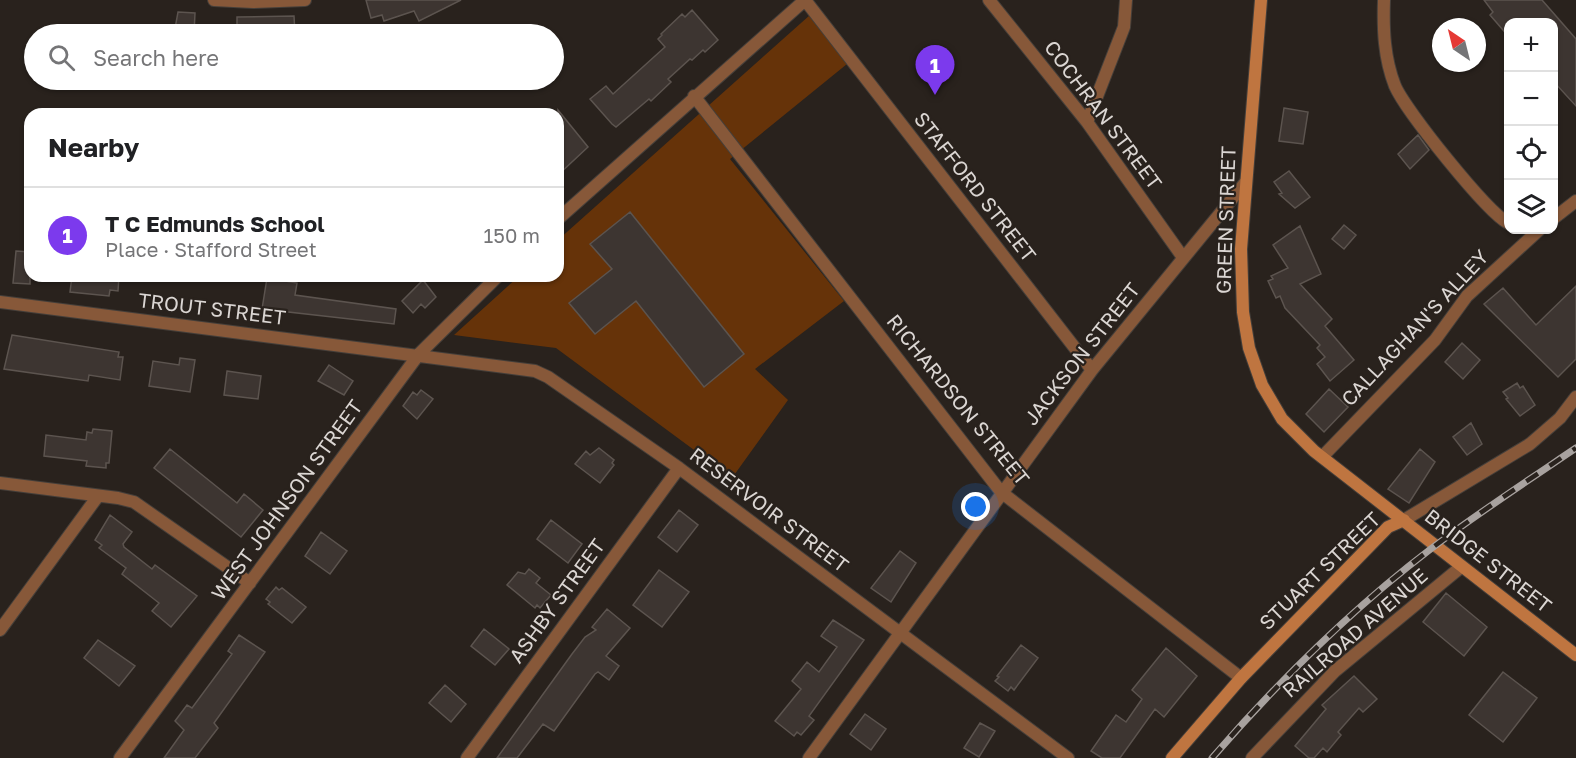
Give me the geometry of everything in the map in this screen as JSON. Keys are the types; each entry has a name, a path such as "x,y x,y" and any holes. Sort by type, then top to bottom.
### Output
{"street":[{"path":"214,0 253,2 305,0"},
{"path":"564,214 805,0"},
{"name":"STAFFORD STREET","path":"805,0 1092,370"},
{"name":"COCHRAN STREET","path":"990,0 1088,122 1182,256"},
{"path":"1088,122 1124,27 1126,0"},
{"name":"GREEN STREET","path":"1261,0 1245,183 1240,275 1243,312 1252,358 1262,385 1276,410 1296,434 1404,520"},
{"path":"1384,0 1385,46 1401,96 1483,202 1504,219"},
{"name":"RICHARDSON STREET","path":"694,96 1002,492 1241,678"},
{"name":"JACKSON STREET","path":"809,758 1092,370 1182,256 1245,183"},
{"path":"1558,216 1576,201"},
{"name":"CALLAGHAN'S ALLEY","path":"1322,457 1435,340 1467,296 1535,234"},
{"name":"WEST JOHNSON STREET","path":"120,758 419,354 492,282"},
{"name":"TROUT STREET","path":"0,302 419,354"},
{"name":"RESERVOIR STREET","path":"419,354 535,371 548,377 679,468 1068,758"},
{"name":"STUART STREET","path":"1172,758 1241,678 1389,527 1530,444 1560,418 1576,397"},
{"name":"ASHBY STREET","path":"467,758 679,468"},
{"path":"0,483 134,502 250,583"},
{"path":"0,630 98,496"},
{"name":"BRIDGE STREET","path":"1404,520 1576,655"},
{"name":"RAILROAD AVENUE","path":"1252,758 1335,671 1461,567"}],"shaded area":[{"path":"810,15 847,64 730,159 844,301 755,369 788,400 732,478 556,348 454,335 512,282 564,282 564,235"}],"building":[{"path":"366,0 461,0 419,21 414,11 384,21 382,15 371,18"},
{"path":"1484,0 1542,0 1558,18 1504,18 1504,31 1490,15 1493,12"},
{"path":"692,10 718,40 705,52 703,50 692,60 690,59 668,79 671,82 651,101 649,99 616,127 590,99 606,86 613,94 665,47 658,39 661,34 682,14 685,17"},
{"path":"178,12 195,13 194,24 176,24"},
{"path":"294,16 294,24 237,24 237,17"},
{"path":"1558,18 1576,39 1576,106 1558,86"},
{"path":"1284,108 1308,112 1303,144 1279,141"},
{"path":"564,117 588,147 564,169"},
{"path":"1418,135 1429,150 1410,169 1398,154"},
{"path":"1289,171 1310,197 1295,208 1279,194 1282,193 1274,182"},
{"path":"630,212 744,354 704,387 636,301 595,334 569,303 612,269 590,244"},
{"path":"1344,225 1356,235 1344,249 1332,239"},
{"path":"1300,226 1321,274 1300,284 1332,319 1325,326 1354,360 1330,381 1317,364 1325,357 1317,348 1320,345 1285,308 1280,296 1276,298 1268,281 1273,279 1271,276 1288,268 1273,245"},
{"path":"16,251 24,252 24,282 30,282 30,284 13,283"},
{"path":"71,282 119,282 118,291 110,290 109,296 70,292"},
{"path":"266,282 291,282 297,283 295,295 396,309 394,324 262,309"},
{"path":"421,282 425,282 436,297 425,308 421,304 413,313 402,301"},
{"path":"1576,286 1576,359 1558,377 1484,304 1503,288 1536,325"},
{"path":"12,335 119,352 118,357 123,357 120,380 89,375 88,381 4,369"},
{"path":"1462,343 1480,360 1463,379 1445,362"},
{"path":"180,358 195,360 190,392 149,386 153,361 179,365"},
{"path":"329,365 353,381 344,395 318,381"},
{"path":"227,371 261,376 258,399 224,395"},
{"path":"1517,383 1520,388 1523,386 1535,405 1520,416 1503,392"},
{"path":"1329,389 1348,407 1324,432 1306,414"},
{"path":"421,390 433,399 417,419 403,406 413,392 417,395"},
{"path":"1471,423 1482,444 1467,455 1453,437"},
{"path":"93,429 112,431 109,463 106,463 106,468 86,466 87,461 44,456 46,435 86,440 87,432 92,433"},
{"path":"599,448 614,460 612,463 614,465 600,483 575,464 586,451 590,455"},
{"path":"170,449 237,503 244,494 263,510 241,537 154,468"},
{"path":"1420,449 1435,462 1409,503 1388,489"},
{"path":"679,510 698,525 677,552 658,537"},
{"path":"110,515 132,532 123,544 124,547 152,569 155,565 197,596 171,627 152,611 159,603 122,574 126,568 99,548 102,545 95,540"},
{"path":"551,520 582,544 568,563 537,539"},
{"path":"321,532 347,551 330,574 305,556"},
{"path":"900,551 916,563 891,602 871,588"},
{"path":"529,569 540,578 536,583 551,595 540,608 537,605 535,608 507,585 518,572 525,574"},
{"path":"659,570 689,592 662,627 633,605"},
{"path":"276,587 279,590 282,588 306,607 292,623 268,604 270,602 266,599"},
{"path":"1446,593 1487,627 1464,656 1423,622"},
{"path":"607,609 630,628 606,656 619,666 609,680 598,672 595,674 554,731 543,724 517,758 497,758 585,637 596,630 592,627"},
{"path":"833,620 864,640 809,716 814,720 801,735 797,732 794,736 775,721 801,689 792,681 807,662 819,672 837,647 821,636"},
{"path":"484,629 509,649 495,665 471,646"},
{"path":"239,635 265,652 214,723 218,728 195,758 164,758 184,730 175,721 187,705 192,708 232,654 228,651"},
{"path":"98,640 135,666 119,686 84,658"},
{"path":"1021,645 1038,658 1014,690 1011,687 1008,691 995,681"},
{"path":"1166,648 1197,676 1164,717 1155,709 1120,758 1102,758 1091,751 1116,715 1126,722 1142,699 1132,690"},
{"path":"1503,672 1537,698 1503,742 1469,715"},
{"path":"1354,676 1377,699 1363,712 1359,708 1338,732 1341,735 1327,752 1323,748 1314,758 1309,758 1295,746 1326,709 1322,705"},
{"path":"445,685 466,704 451,722 429,703"},
{"path":"865,714 886,729 871,750 850,734"},
{"path":"980,723 995,731 979,757 964,748"}],"railway":[{"path":"1212,758 1297,667 1358,609 1455,531 1576,448"}],"place":[{"name":"T C Edmunds School","path":"935,95"}]}
